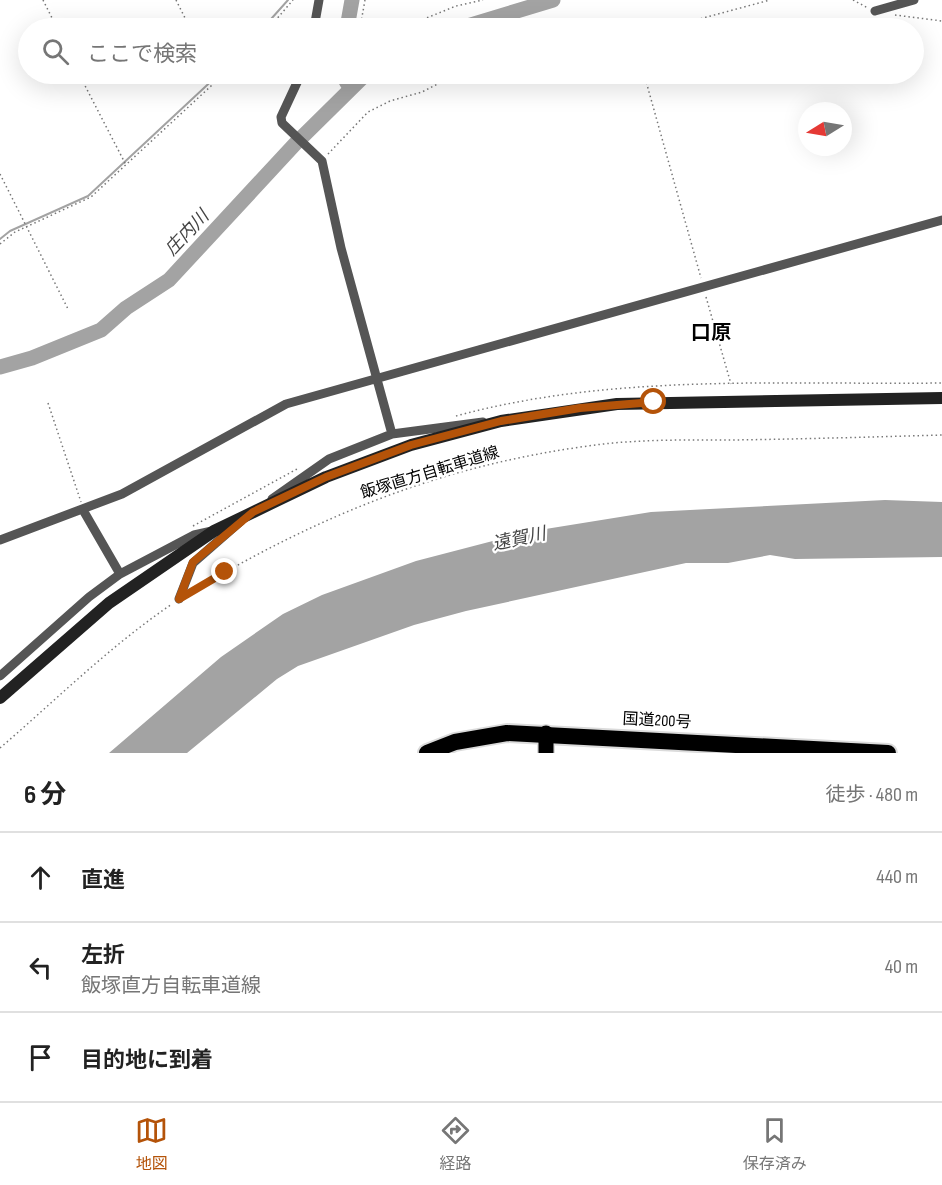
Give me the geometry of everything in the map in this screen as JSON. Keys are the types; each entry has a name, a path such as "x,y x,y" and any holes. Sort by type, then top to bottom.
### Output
{"highway":[{"name":"国道200号","path":"427,753 476,737 507,733 546,733 743,749 888,753"}],"main road":[{"path":"546,733 546,753"}],"street":[{"path":"316,18 319,0"},
{"path":"875,11 914,0"},
{"path":"296,84 281,117 282,123 320,158 341,249 392,434"},
{"path":"0,540 122,494 286,404 942,220"},
{"path":"0,698 109,603 214,531 374,458 411,445 494,423 580,408 654,402 942,398"},
{"path":"179,599 193,562 253,512 329,459 392,434 463,423 494,423"},
{"path":"83,510 120,574"},
{"path":"0,676 81,604 120,574 194,535 214,531"}],"path":[{"path":"43,0 52,18"},
{"path":"176,0 185,18"},
{"path":"278,18 293,0"},
{"path":"362,18 365,0"},
{"path":"427,18 456,6 483,0"},
{"path":"703,18 770,0"},
{"path":"852,0 875,11 922,18"},
{"path":"924,18 942,21"},
{"path":"84,84 126,165"},
{"path":"0,243 27,227 91,197 214,84"},
{"path":"320,158 368,112 390,101 422,92 438,84"},
{"path":"647,84 731,384"},
{"path":"0,174 68,309"},
{"path":"447,418 489,407 600,390 731,384 942,383"},
{"path":"48,403 83,510"},
{"name":"飯塚直方自転車道線","path":"0,748 127,636 179,599 271,546 343,512 416,485 504,460 589,445 641,441 942,435"},
{"path":"191,527 276,479 304,469"}],"water":[{"name":"遠賀川","path":"885,500 942,502 942,557 795,559 770,555 728,563 686,563 466,611 414,625 298,666 277,679 187,753 109,753 221,657 283,614 322,595 416,561 527,532 651,512"}],"waterway":[{"path":"272,18 288,0"},
{"path":"349,18 352,0"},
{"name":"庄内川","path":"494,18 553,0"},
{"path":"0,239 10,231 88,196 208,84"},
{"path":"348,84 350,88"},
{"name":"庄内川","path":"0,367 32,358 101,330 126,308 169,280 295,144 356,84"}],"district":[{"name":"口原","path":"711,333"}],"route":[{"path":"225,572 179,599 193,562 253,512 326,477 411,445 501,421 580,408 654,402"}]}
